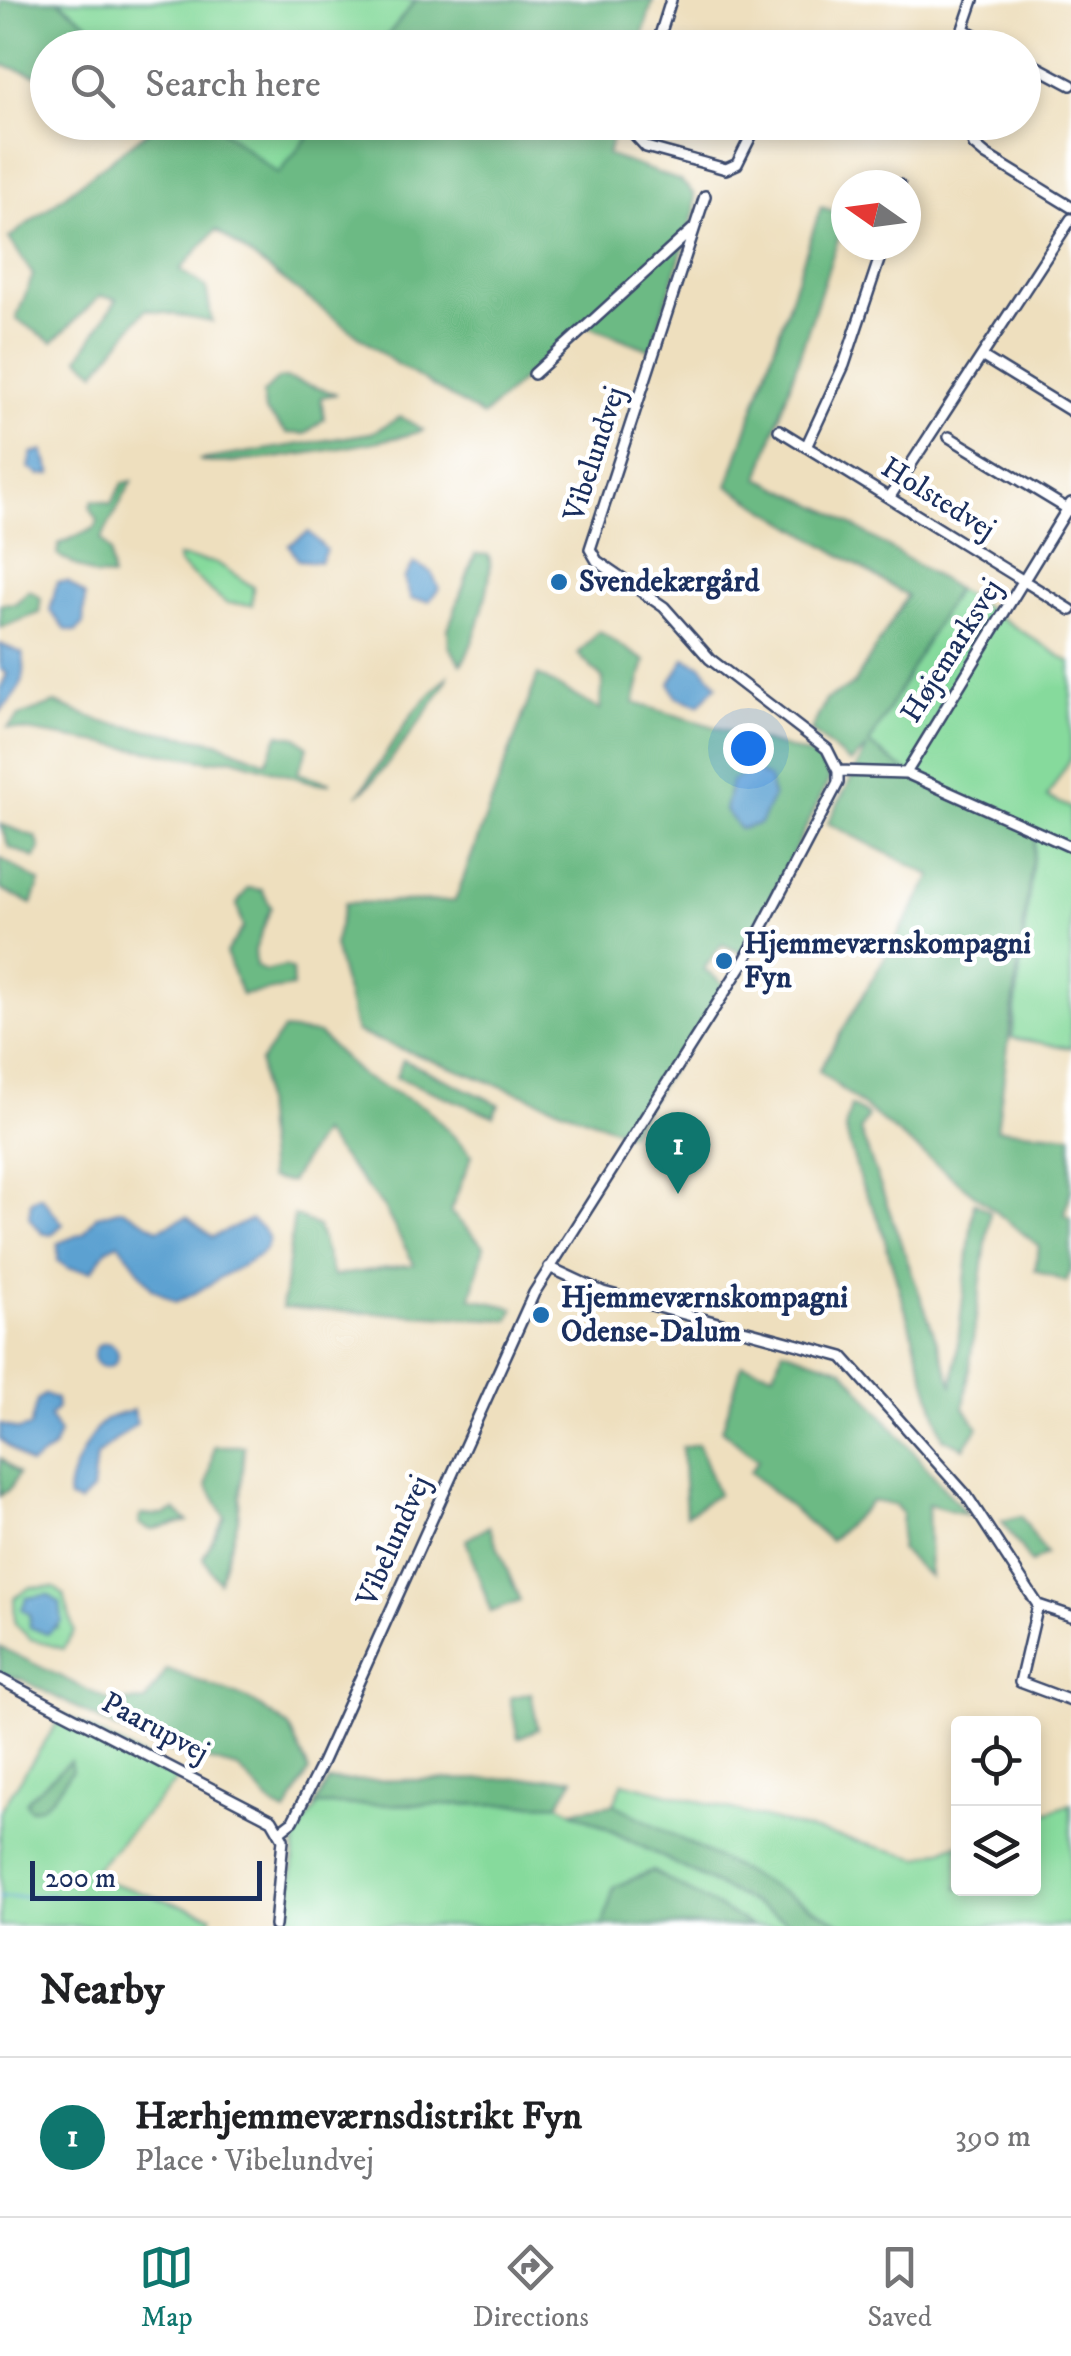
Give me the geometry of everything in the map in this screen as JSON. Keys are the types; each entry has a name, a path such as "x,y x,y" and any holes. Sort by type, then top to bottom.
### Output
{"street":[{"path":"662,30 671,0"},
{"path":"965,30 973,0"},
{"path":"1041,69 1071,85"},
{"path":"640,140 646,146 730,168 749,140"},
{"path":"972,140 986,155 1071,207"},
{"name":"Vibelundvej","path":"280,1831 293,1821 322,1763 514,1332 550,1268 745,960 834,796 838,771 826,750 710,659 664,607 597,561 590,549 705,196"},
{"path":"889,498 1071,219"},
{"path":"534,374 696,226"},
{"path":"806,447 844,365 879,260"},
{"path":"983,357 1071,411"},
{"name":"Holstedvej","path":"778,430 1071,610"},
{"path":"949,437 1070,508"},
{"name":"Højemarksvej","path":"906,773 1070,508"},
{"path":"838,771 906,773 1071,847"},
{"path":"550,1268 603,1292 843,1357 967,1496 1038,1606 1071,1616"},
{"path":"1038,1606 1020,1682 1071,1701"},
{"name":"Paarupvej","path":"0,1679 265,1814 280,1831"},
{"path":"275,1926 283,1852 280,1831"}],"green space":[{"path":"0,0 58,0 96,30 30,30 30,73 3,65 0,69"},
{"path":"58,0 416,0 392,30 96,30"},
{"path":"416,0 653,0 644,30 392,30"},
{"path":"137,140 235,140 278,174 305,140 612,140 607,155 681,181 694,194 695,210 651,350 583,324 483,416 395,363 216,230 180,270 206,287 212,322 146,309 96,372 79,358 117,299 100,296 53,342 16,319 33,275 9,238"},
{"path":"235,140 306,140 279,174"},
{"path":"821,207 831,210 831,260 759,478 831,512 956,589 869,744 920,781 1036,833 997,1129 1071,1135 1071,1189 1065,1215 1071,1218 1071,1269 1066,1282 1035,1270 1039,1246 819,1071 932,876 828,823 867,748 850,763 811,731 826,700 854,684 907,596 728,486"},
{"path":"278,379 337,394 321,397 324,419 305,434 287,433 265,411 263,394"},
{"path":"401,417 423,430 308,453 238,462 200,460 371,433"},
{"path":"132,481 101,539 110,552 112,577 95,576 57,555 59,544 95,528 98,521 90,507 93,500 111,504 123,483"},
{"path":"475,554 488,555 487,592 461,664 449,647 448,629"},
{"path":"178,557 217,563 253,587 252,605 226,603 179,564"},
{"path":"956,589 1071,663 1071,758 1047,797 1071,808 1071,1048 1012,1038 1036,833 920,781 869,744"},
{"path":"29,590 41,598 39,613 0,628 0,604 16,603"},
{"path":"599,631 645,661 634,703 817,757 830,778 744,954 722,944 704,969 725,985 629,1134 356,1032 334,945 345,903 455,901 538,675 600,710 603,679 578,654"},
{"path":"448,676 408,738 360,793 412,714"},
{"path":"55,703 103,722 217,742 266,762 279,734 297,737 308,747 298,773 331,783 318,784 231,758 210,761 8,728 19,716"},
{"path":"0,824 36,837 40,848 35,858 9,847"},
{"path":"0,858 40,882 32,904 0,889"},
{"path":"248,888 262,890 271,907 255,950 256,966 265,971 285,966 292,970 293,987 241,995 226,953 243,928 237,904"},
{"path":"283,1030 319,1034 363,1077 426,1108 472,1155 450,1212 484,1246 471,1298 514,1308 509,1320 282,1308 294,1215 318,1227 333,1276 414,1264 384,1208 321,1133 290,1182 269,1179 260,1062"},
{"path":"403,1060 499,1104 493,1116 396,1077"},
{"path":"851,1106 868,1116 860,1130 953,1386 974,1202 990,1212 964,1408 978,1427 964,1448 943,1438 879,1220 861,1184 845,1129"},
{"path":"783,1349 843,1369 967,1515 928,1504 930,1578 900,1549 902,1513 895,1505 872,1501 830,1541 750,1472 758,1460 722,1430 742,1364 774,1373"},
{"path":"698,1444 718,1494 686,1515 682,1447"},
{"path":"214,1446 244,1446 238,1520 219,1582 203,1558 225,1517 207,1485"},
{"path":"0,1458 18,1474 11,1488 0,1496"},
{"path":"175,1510 188,1521 151,1530 139,1524 141,1515 164,1515"},
{"path":"1021,1516 1046,1554 1031,1563 1002,1521"},
{"path":"489,1526 520,1601 491,1612 466,1540"},
{"path":"31,1587 55,1588 64,1595 74,1632 63,1649 30,1639 15,1624 14,1598","holes":["48,1595 58,1628 30,1627 30,1614 38,1597"]},
{"path":"0,1647 112,1702 146,1701 167,1669 250,1700 289,1727 309,1771 286,1813 274,1807 238,1768 148,1745 21,1679 0,1674"},
{"path":"531,1693 538,1729 518,1738 510,1698"},
{"path":"63,1714 180,1777 89,1876 212,1915 211,1926 0,1926 0,1811"},
{"path":"70,1761 72,1771 55,1794 30,1809 26,1803 30,1797"},
{"path":"574,1778 558,1804 315,1805 328,1781"},
{"path":"623,1782 920,1858 951,1847 951,1896 1041,1896 1041,1815 1071,1804 1071,1926 847,1926 614,1804"},
{"path":"558,1804 797,1926 752,1926 652,1871 614,1887 603,1926 288,1926 296,1837 318,1805"},
{"path":"614,1804 847,1926 797,1926 572,1810"},
{"path":"652,1871 752,1926 603,1926 614,1887"}],"water":[{"path":"43,451 52,474 40,475 29,468 32,453"},
{"path":"309,532 326,550 320,562 298,560 289,545"},
{"path":"414,563 432,573 439,589 429,601 411,599 404,579"},
{"path":"57,582 68,582 85,596 83,624 76,632 66,630 50,611"},
{"path":"0,644 22,653 24,671 17,692 0,712 0,689 7,674 0,669"},
{"path":"685,658 702,666 717,685 699,705 676,697 670,683"},
{"path":"753,769 769,779 773,797 760,824 740,829 725,810 731,782"},
{"path":"41,1196 63,1224 51,1235 42,1233 29,1217 31,1201"},
{"path":"122,1209 158,1229 187,1217 212,1237 251,1220 264,1230 268,1239 259,1255 176,1302 152,1288 119,1243 108,1248 92,1271 68,1268 58,1261 58,1243 84,1233 96,1216"},
{"path":"106,1343 115,1346 115,1364 106,1367 97,1364 94,1355 97,1346"},
{"path":"45,1394 56,1399 57,1408 49,1417 59,1433 53,1449 30,1465 0,1439 0,1424 18,1430 30,1427 37,1400"},
{"path":"133,1410 137,1423 96,1456 92,1491 80,1503 69,1499 74,1470 98,1427 107,1419"},
{"path":"48,1595 60,1603 62,1621 47,1634 30,1627 30,1614 22,1609 27,1598"}],"waterway":[{"path":"0,1898 54,1895"}],"place":[{"name":"Svendekærgård","path":"559,582"},
{"name":"Hjemmeværnskompagni Fyn","path":"724,961"},
{"name":"Hærhjemmeværnsdistrikt Fyn","path":"678,1194"},
{"name":"Hjemmeværnskompagni Odense-Dalum","path":"541,1315"}]}
